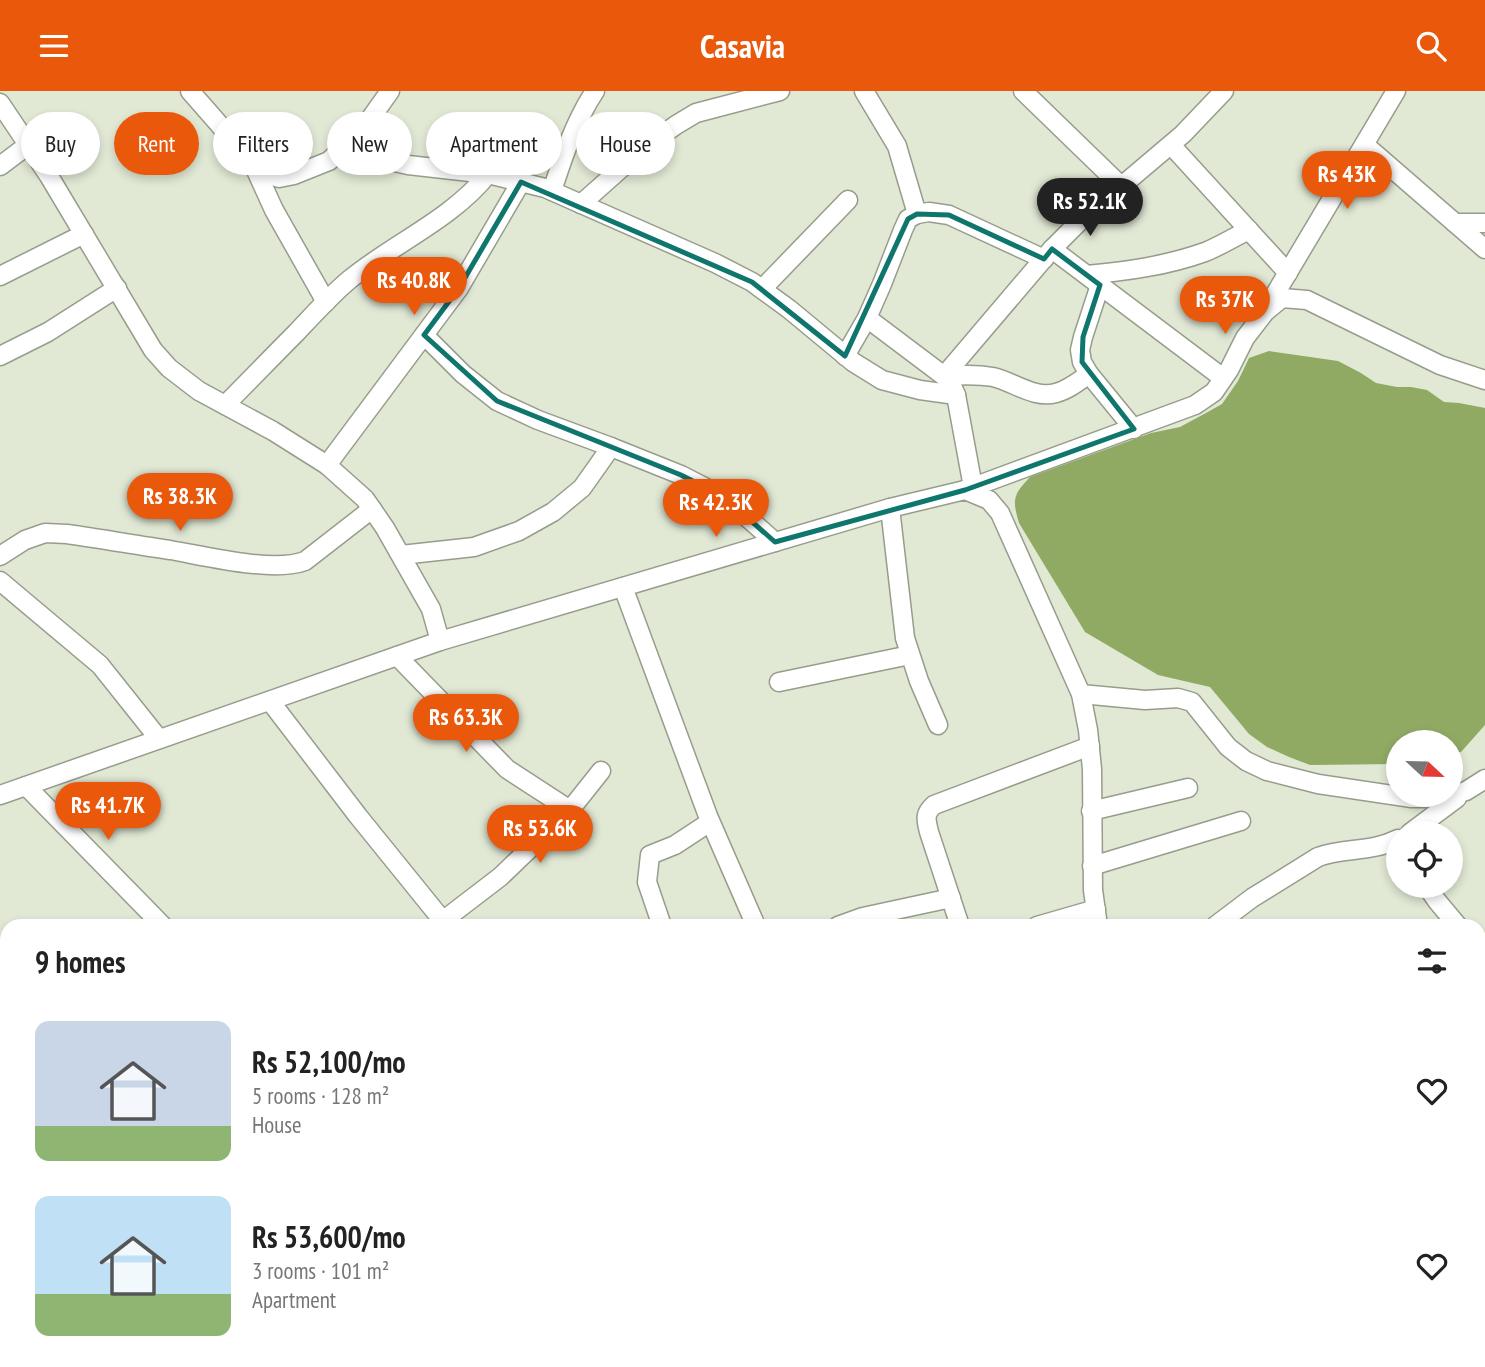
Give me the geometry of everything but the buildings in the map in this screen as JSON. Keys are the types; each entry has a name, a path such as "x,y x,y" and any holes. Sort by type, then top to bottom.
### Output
{"street":[{"path":"190,91 213,117"},
{"path":"375,112 390,91"},
{"path":"552,191 564,156 595,91"},
{"path":"581,204 644,148 696,113 780,91"},
{"path":"864,91 897,146 917,214"},
{"path":"1023,91 1121,186"},
{"path":"944,376 1048,254 1078,223 1171,145 1224,91"},
{"path":"0,795 440,641 890,508 969,489 1195,405 1214,392 1223,378 1396,91"},
{"path":"0,103 21,134"},
{"path":"1171,145 1288,273"},
{"path":"1365,145 1485,249"},
{"path":"0,166 21,150"},
{"path":"49,175 153,350 169,368 199,391 273,431 327,465 365,499 431,609 440,641"},
{"path":"258,175 274,210 326,302"},
{"path":"269,175 279,178 293,175"},
{"path":"225,405 348,282 380,256 460,204 487,175"},
{"path":"492,175 552,191 715,263 762,289 845,356 882,380 956,395"},
{"path":"327,465 459,288 521,182"},
{"path":"762,289 848,200"},
{"path":"845,356 867,318 908,219 929,212 949,215 1048,254 1093,280 1223,378"},
{"path":"1455,223 1485,223"},
{"path":"1093,280 1207,251 1249,230"},
{"path":"0,277 84,234"},
{"path":"1093,280 1080,351 1082,362 1133,429"},
{"path":"0,356 48,332 117,288"},
{"path":"1265,312 1282,298 1307,300 1440,365 1485,380"},
{"path":"867,318 944,376 952,386 956,395 969,489"},
{"path":"424,335 463,374 497,401 538,420 681,475 724,497 775,542"},
{"path":"944,376 984,376 1035,393 1047,394 1058,393 1089,374"},
{"path":"401,555 474,547 519,531 553,512 582,488 611,447"},
{"path":"969,489 989,499 1000,513 1081,694 1092,769 1092,866 1097,917"},
{"path":"890,508 903,627 919,681 938,725"},
{"path":"0,556 25,540 45,533 67,534 225,560 293,565 305,561 372,509"},
{"path":"0,581 100,665 159,739"},
{"path":"623,587 710,822 753,919"},
{"path":"779,682 910,655"},
{"path":"397,656 507,769 570,810"},
{"path":"1081,694 1145,700 1178,698 1192,702 1228,747 1246,761 1267,771 1318,785 1412,798 1444,798 1466,791"},
{"path":"270,701 438,919"},
{"path":"958,919 929,831 926,819 928,811 934,805 1090,746"},
{"path":"448,919 500,877 570,810 601,771"},
{"path":"1426,821 1485,779"},
{"path":"26,786 156,919"},
{"path":"1091,811 1188,788"},
{"path":"1092,866 1241,821"},
{"path":"660,919 647,882 650,855 675,845 710,822"},
{"path":"1224,919 1252,898 1318,857 1386,845"},
{"path":"860,919 951,898"},
{"path":"1435,898 1452,919"}],"highlighted area":[{"path":"521,182 752,282 845,356 908,219 917,214 949,215 1044,259 1052,249 1100,285 1083,337 1082,362 1134,429 965,490 775,542 724,497 681,475 497,401 424,335 459,288"}],"shaded area":[{"path":"1269,351 1338,361 1376,383 1427,390 1444,402 1485,408 1485,725 1463,750 1463,730 1386,730 1386,764 1310,765 1267,747 1249,734 1210,687 1158,675 1085,632 1019,523 1015,508 1016,498 1020,488 1030,477 1151,433 1180,427 1222,404 1238,381 1249,358"}]}
